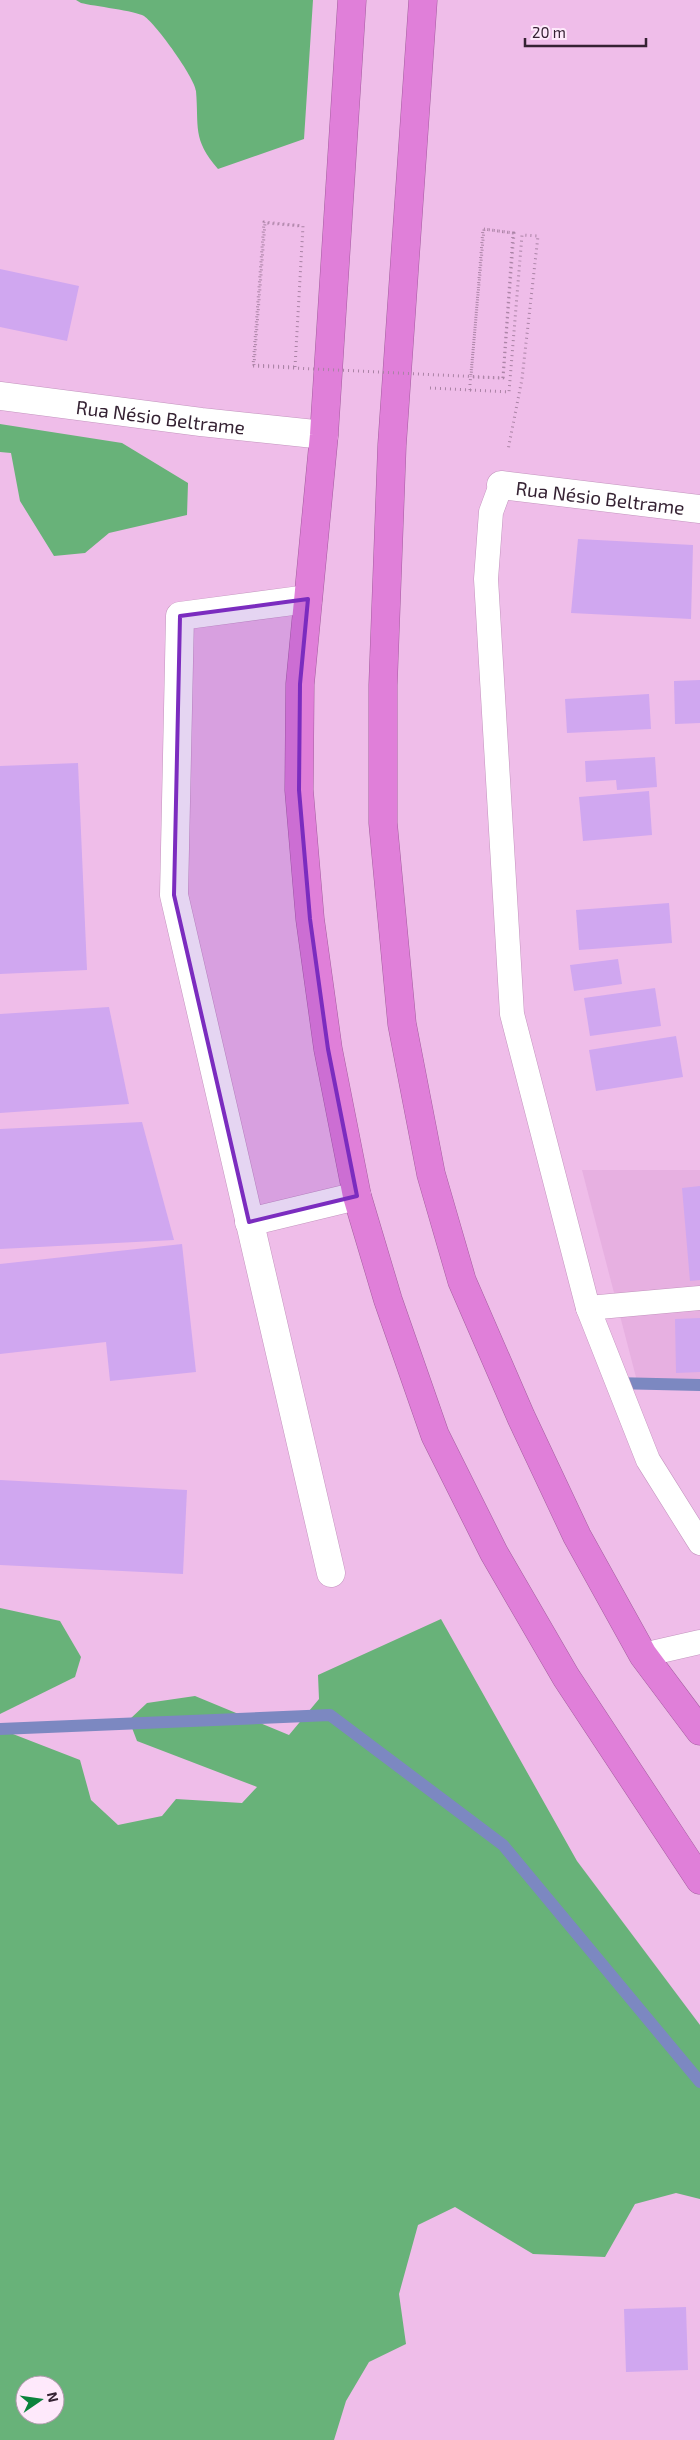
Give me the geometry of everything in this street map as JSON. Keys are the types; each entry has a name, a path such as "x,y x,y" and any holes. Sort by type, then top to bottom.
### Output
{"highway":[{"path":"352,0 324,435 300,684 299,790 310,919 328,1049 357,1196 388,1300 432,1426 494,1553 566,1676 700,1880"},
{"path":"423,0 392,445 383,685 384,823 402,1024 431,1174 462,1281 521,1417 577,1536 643,1655 700,1731"}],"street":[{"name":"Rua Nésio Beltrame","path":"0,396 201,422 324,435"},
{"name":"Rua Nésio Beltrame","path":"501,485 700,509"},
{"path":"308,599 180,616 174,895 331,1573"},
{"path":"249,1222 357,1196"}],"lane":[{"path":"501,485 491,512 486,579 512,1014 588,1308 648,1460 700,1543"},
{"path":"588,1308 700,1298"},
{"path":"643,1655 700,1642"}],"path":[{"path":"302,226 265,223 254,365 295,367 303,226 264,222 253,366 503,378"},
{"path":"483,229 514,233 503,378 470,376 483,229"},
{"path":"470,390 484,229 514,233 505,359"},
{"path":"397,386 509,392 522,235 538,236 522,379 501,485"}],"highlighted area":[{"path":"308,599 300,684 299,790 310,919 328,1049 357,1196 249,1222 174,895 180,616"}],"shaded area":[{"path":"582,1170 700,1170 700,1381 637,1381"}],"green space":[{"path":"76,0 313,0 304,139 218,169 200,141 194,84 157,29 144,16 139,14 81,3"},
{"path":"0,424 122,443 188,483 187,515 109,533 85,553 54,556 20,501 11,453 0,452"},
{"path":"0,1608 60,1621 81,1657 75,1677 0,1714"},
{"path":"441,1619 577,1861 700,2025 700,2199 676,2193 635,2204 605,2257 533,2254 455,2207 418,2225 399,2294 406,2344 369,2362 346,2401 334,2440 0,2440 0,1729 80,1760 91,1800 118,1825 162,1816 176,1799 242,1803 257,1787 137,1741 129,1720 147,1703 195,1696 289,1735 319,1699 318,1675"}],"building":[{"path":"0,269 79,286 67,341 0,327"},
{"path":"578,539 693,545 691,619 571,613"},
{"path":"700,680 700,723 675,724 674,681"},
{"path":"649,694 651,729 567,733 565,699"},
{"path":"655,757 657,787 617,790 616,780 586,782 585,761"},
{"path":"78,763 87,970 0,974 0,766"},
{"path":"649,791 652,835 583,841 579,797"},
{"path":"669,903 672,943 579,950 576,910"},
{"path":"618,959 622,984 574,991 570,965"},
{"path":"655,988 661,1026 590,1036 584,998"},
{"path":"109,1007 129,1104 0,1113 0,1014"},
{"path":"676,1036 683,1077 596,1091 589,1050"},
{"path":"142,1122 174,1240 0,1249 0,1129"},
{"path":"700,1186 700,1280 690,1281 682,1188"},
{"path":"182,1244 196,1372 110,1381 106,1342 0,1354 0,1264"},
{"path":"700,1318 700,1372 676,1373 675,1319"},
{"path":"0,1480 187,1490 183,1574 0,1565"},
{"path":"686,2307 688,2370 626,2372 624,2309"}],"waterway":[{"path":"613,1383 700,1385"},
{"path":"0,1729 330,1715 503,1845 700,2082"}]}
